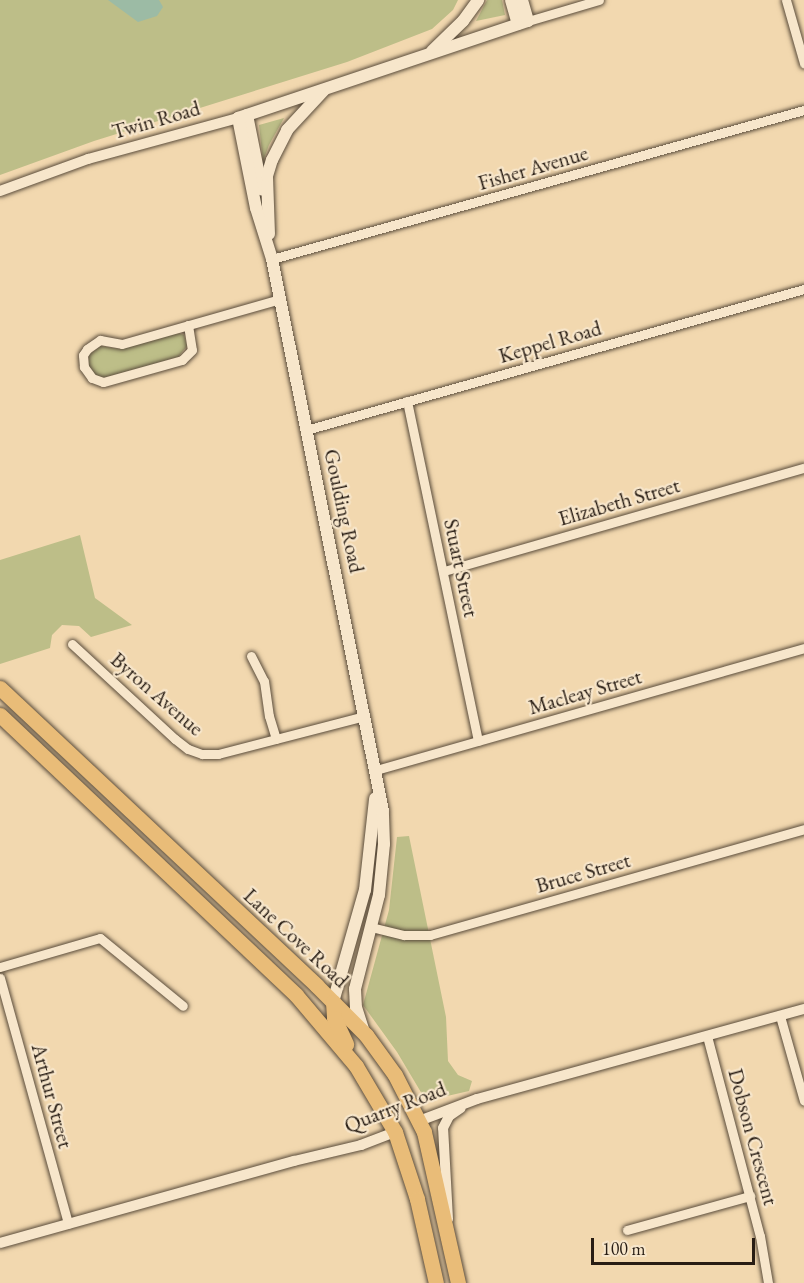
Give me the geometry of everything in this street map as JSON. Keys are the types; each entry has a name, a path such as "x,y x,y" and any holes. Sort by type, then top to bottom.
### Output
{"highway":[{"name":"Lane Cove Road","path":"0,688 366,1035 395,1075 428,1143 458,1283"},
{"name":"Lane Cove Road","path":"0,715 296,995 356,1066 395,1132 417,1199 436,1283"},
{"path":"333,1002 334,1018 356,1066"},
{"name":"Quarry Road","path":"395,1132 419,1121"}],"main road":[{"path":"429,54 463,21 478,0"},
{"path":"511,0 523,22"},
{"path":"522,0 523,22"},
{"name":"Twin Road","path":"242,116 523,22"},
{"name":"Twin Road","path":"279,143 297,118 324,89"},
{"path":"242,116 267,206"},
{"name":"Goulding Road","path":"242,116 256,208 272,259"},
{"name":"Goulding Road","path":"279,143 267,176 267,206 272,259 383,811 384,844 379,895 355,989 356,1008 366,1035"},
{"name":"Goulding Road","path":"333,1002 357,923 369,863 376,771"},
{"path":"357,923 371,927"}],"street":[{"name":"Twin Road","path":"523,22 599,0"},
{"path":"786,0 804,63"},
{"name":"Fisher Avenue","path":"272,259 804,110"},
{"name":"Twin Road","path":"0,191 88,159 242,116"},
{"name":"Keppel Road","path":"306,430 804,289"},
{"path":"188,325 192,350 182,360 103,382 92,378 84,367 83,355 87,349 100,340 122,344 188,325 280,299"},
{"name":"Stuart Street","path":"407,402 478,741"},
{"name":"Elizabeth Street","path":"444,571 804,468"},
{"name":"Byron Avenue","path":"72,644 188,749 202,754 218,754 365,716"},
{"name":"Macleay Street","path":"376,771 804,648"},
{"path":"251,656 264,681 276,739"},
{"name":"Bruce Street","path":"371,927 404,935 430,935 804,829"},
{"path":"0,967 100,938 183,1006"},
{"name":"Arthur Street","path":"0,978 68,1224"},
{"name":"Quarry Road","path":"419,1121 477,1099 804,1009"},
{"path":"780,1016 804,1101"},
{"name":"Dobson Crescent","path":"707,1036 750,1196 768,1283"},
{"path":"447,1233 444,1124 453,1113 477,1099"},
{"name":"Quarry Road","path":"0,1243 294,1161 361,1145 395,1132"},
{"path":"627,1230 750,1196"}],"green space":[{"path":"0,0 458,0 453,10 432,29 347,62 94,141 0,175"},
{"path":"487,0 502,0 505,15 476,21"},
{"path":"284,118 269,145 263,161 259,125"},
{"path":"178,333 184,335 187,346 178,357 103,378 95,375 89,367 89,355 100,346 120,349"},
{"path":"80,535 95,598 132,625 91,637 79,626 62,625 52,635 50,648 0,664 0,560"},
{"path":"409,836 446,1017 448,1061 458,1075 472,1081 469,1091 434,1099 422,1094 397,1052 363,1005 389,910 397,837"}],"shaded area":[{"path":"108,0 159,0 163,7 157,16 138,22"}]}
